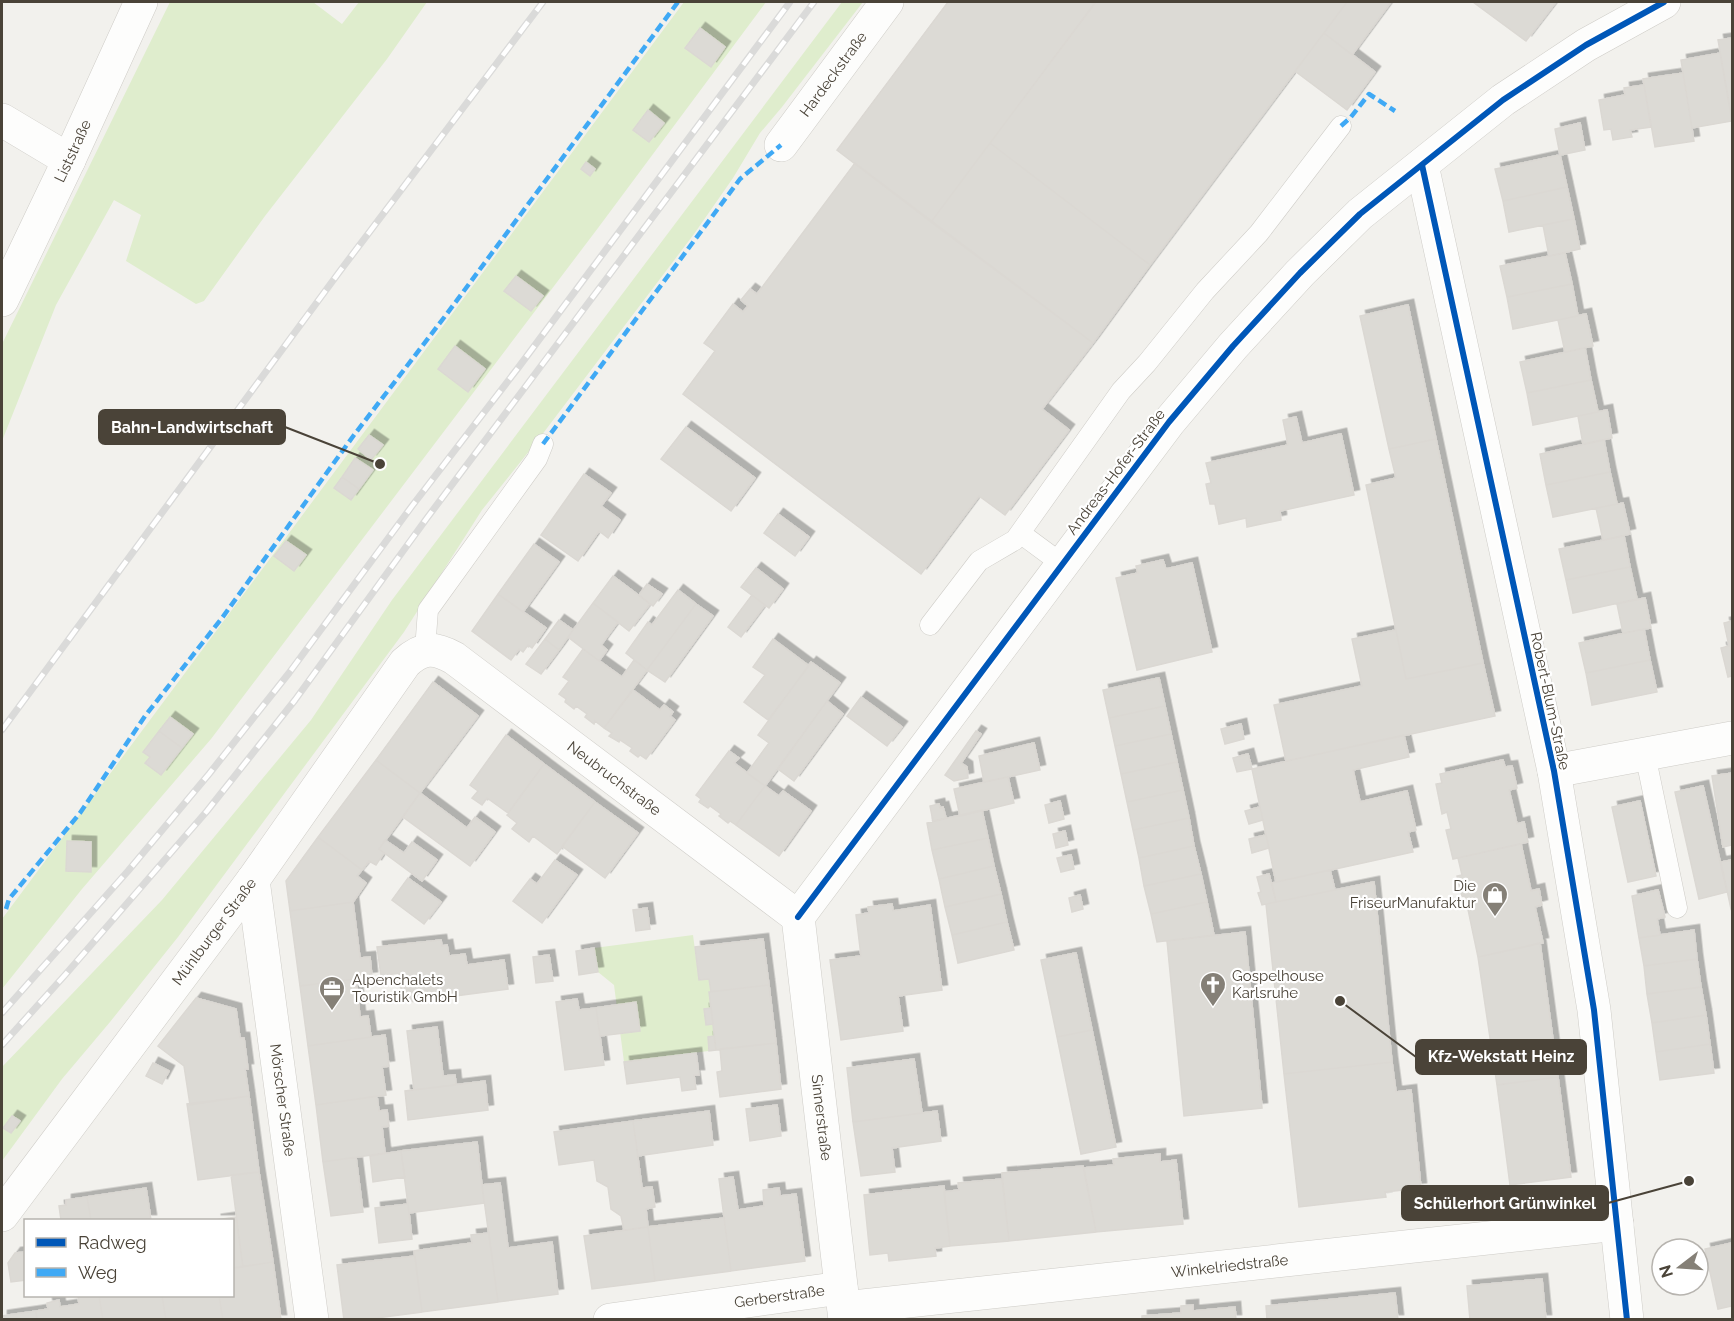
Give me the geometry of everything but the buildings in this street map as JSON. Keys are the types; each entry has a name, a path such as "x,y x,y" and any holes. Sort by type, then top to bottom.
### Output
{"street":[{"name":"Liststraße","path":"2,300 141,2"},
{"name":"Hardeckstraße","path":"781,145 887,2"},
{"name":"Andreas-Hofer-Straße","path":"798,917 1169,422 1233,346 1300,273 1360,214 1503,100 1586,45 1664,2"},
{"path":"2,120 69,160"},
{"name":"Robert-Blum-Straße","path":"1422,165 1554,771 1594,1010 1627,1320"},
{"name":"Mühlburger Straße","path":"2,1215 254,880 405,663 415,654 425,650"},
{"name":"Neubruchstraße","path":"425,650 441,651 454,658 798,917"},
{"path":"1554,771 1732,738"},
{"name":"Mörscher Straße","path":"254,880 312,1320"},
{"name":"Sinnerstraße","path":"798,917 844,1305"},
{"name":"Winkelriedstraße","path":"844,1305 1617,1224"},
{"name":"Gerberstraße","path":"610,1320 844,1305"}],"lane":[{"path":"930,625 979,561 1015,540 1120,391 1259,233 1341,126"},
{"path":"425,650 428,610 537,459 543,444"},
{"path":"1020,533 1062,564"},
{"path":"1645,754 1677,908"}],"green space":[{"path":"170,2 313,2 342,24 359,2 427,2 387,59 265,216 204,301 196,304 126,261 141,215 114,200 56,305 2,441 2,344"},
{"path":"684,2 766,2 211,739 82,889 2,989 2,919"},
{"path":"842,2 863,2 760,133 733,178 694,234 482,510 404,632 178,937 62,1079 2,1161 2,1067 162,900 311,720 392,600"},
{"path":"693,935 699,980 709,979 716,1050 624,1062 614,985 598,972 594,948"}],"railway":[{"path":"2,730 340,271 543,2"},
{"path":"2,1013 128,871 289,673 790,2"},
{"path":"2,1045 207,811 295,700 427,518 814,2"}],"marked path":[{"path":"6,909 9,899 80,813 145,716 222,618 354,435 678,2"},
{"path":"1341,126 1369,94 1395,111"},
{"path":"543,444 740,179 781,145"}],"cycle path":[{"path":"798,917 1169,422 1233,346 1300,273 1360,214 1503,100 1586,45 1664,2"},
{"path":"1422,165 1554,771 1594,1010 1627,1320"}],"place":[{"name":"Bahn-Landwirtschaft","path":"380,464"},
{"name":"Die FriseurManufaktur","path":"1495,918"},
{"name":"Kfz-Wekstatt Heinz","path":"1340,1001"},
{"name":"Gospelhouse Karlsruhe","path":"1213,1008"},
{"name":"Alpenchalets Touristik GmbH","path":"332,1012"},
{"name":"Schülerhort Grünwinkel","path":"1689,1181"}]}
